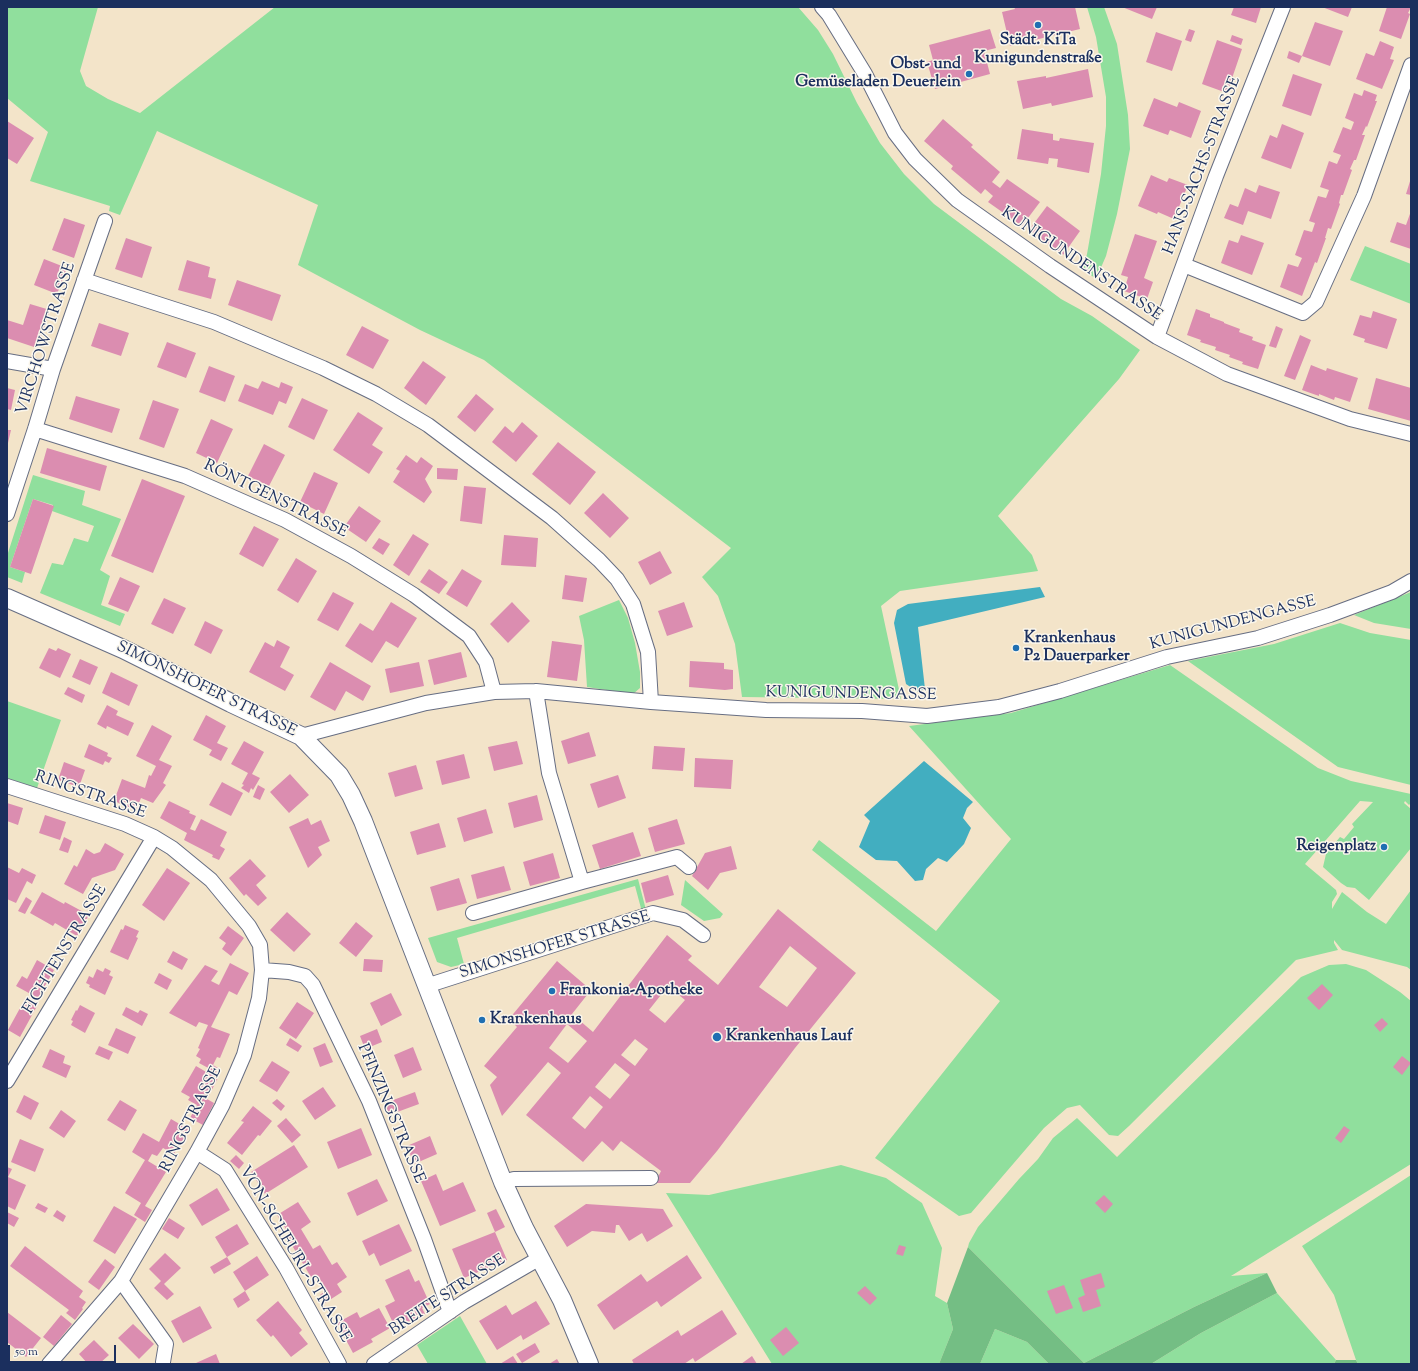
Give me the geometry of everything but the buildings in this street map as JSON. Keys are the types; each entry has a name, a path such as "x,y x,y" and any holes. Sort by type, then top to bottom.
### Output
{"street":[{"name":"KUNIGUNDENSTRASSE","path":"822,7 829,15 865,74 895,133 915,159 957,200 1050,266 1157,337 1227,374 1350,419 1411,434"},
{"name":"HANS-SACHS-STRASSE","path":"1157,337 1216,176 1283,7"},
{"path":"1184,265 1303,313 1316,302 1364,196 1411,65"},
{"name":"VIRCHOWSTRASSE","path":"7,514 53,369 105,221"},
{"path":"84,280 214,322 323,368 376,394 428,425 552,518 599,560 617,579 633,604 648,652 651,702"},
{"path":"7,361 53,369"},
{"name":"RÖNTGENSTRASSE","path":"35,429 186,476 285,520 351,556 414,595 469,636 486,662 494,692"},
{"name":"KUNIGUNDENGASSE","path":"301,736 426,703 494,692 536,691 651,702 766,710 862,712 927,716 999,707 1067,689 1167,657 1258,638 1330,615 1392,592 1411,581"},
{"name":"SIMONSHOFER STRASSE","path":"7,598 123,649 301,736 339,775 351,795 363,821 503,1182 524,1228 562,1300 589,1364"},
{"path":"536,691 549,773 582,882"},
{"name":"RINGSTRASSE","path":"7,786 111,819 154,837 172,848 211,880 246,922 260,945 262,970 259,998 244,1055 222,1106 197,1152 120,1281 49,1364"},
{"name":"FICHTENSTRASSE","path":"7,1081 11,1066 154,837"},
{"path":"473,913 582,882 677,858 689,867"},
{"name":"SIMONSHOFER STRASSE","path":"426,986 653,913 683,920 703,936"},
{"name":"PFINZINGSTRASSE","path":"262,970 289,972 305,976 313,985 369,1101 424,1239 450,1312"},
{"name":"VON-SCHEURL-STRASSE","path":"197,1152 225,1170 286,1268 339,1364"},
{"path":"503,1182 514,1179 651,1178"},
{"name":"BREITE STRASSE","path":"374,1364 450,1312 540,1258"},
{"path":"120,1281 166,1344 163,1362"}],"green space":[{"path":"7,7 98,7 80,71 86,86 108,99 140,113 275,7 798,7 818,30 833,54 857,103 880,143 904,174 934,204 1061,299 1092,316 1140,350 1119,379 998,516 1032,555 1038,571 900,591 881,606 901,699 742,697 735,644 718,596 702,577 731,548 484,360 420,330 298,265 318,205 157,131 120,215 109,211 110,206 30,181 48,132 7,98"},
{"path":"1087,7 1104,7 1117,44 1128,115 1130,149 1117,214 1106,256 1096,279 1083,269 1101,174 1106,126 1106,97 1096,37"},
{"path":"1365,246 1411,264 1411,304 1350,280"},
{"path":"33,475 85,491 82,505 121,519 100,570 110,576 101,605 125,614 120,626 40,593 52,563 63,565 74,538 88,542 94,526 52,511 53,505 33,499 10,567 25,572 22,583 7,577 7,556"},
{"path":"1411,592 1411,629 1374,623 1354,615"},
{"path":"619,600 628,618 635,643 640,672 640,688 633,694 587,687 584,640 579,616"},
{"path":"1340,623 1370,633 1411,640 1411,785 1338,767 1188,661 1274,644"},
{"path":"1170,665 1318,768 1351,781 1411,794 1411,803 1409,805 1405,801 1404,803 1411,809 1411,848 1369,900 1355,888 1347,887 1341,883 1323,867 1326,854 1340,837 1344,839 1354,827 1352,824 1373,802 1360,801 1305,864 1336,890 1337,894 1332,902 1332,909 1342,892 1367,912 1386,924 1411,890 1411,970 1407,967 1342,950 1334,940 1338,950 1296,960 1118,1136 1109,1135 1080,1105 1067,1108 1044,1128 971,1213 959,1216 875,1158 1000,1001 812,850 819,840 936,931 1011,839 909,726 1011,713"},
{"path":"7,701 61,720 37,788 7,778"},
{"path":"638,879 646,910 642,912 635,886 457,938 464,964 451,967 437,962 428,938"},
{"path":"685,880 723,914 720,918 704,921 681,905"},
{"path":"1346,964 1366,970 1411,1001 1411,1164 1231,1276 1267,1273 1194,1307 1084,1363 968,1247 978,1227 1038,1159 1053,1138 1077,1118 1117,1157 1301,977 1329,965"},
{"path":"841,1165 886,1178 922,1203 942,1248 935,1296 947,1303 953,1329 939,1364 772,1364 666,1193 709,1195"},
{"path":"1411,1175 1411,1364 1358,1364 1334,1295 1302,1246"},
{"path":"968,1247 1084,1363 1194,1307 1267,1273 1277,1293 1201,1333 1151,1364 1049,1364 1027,1342 995,1329 980,1364 939,1364 953,1329 947,1303"},
{"path":"1277,1293 1336,1360 1334,1364 1151,1364 1201,1333"},
{"path":"460,1316 487,1364 428,1364 417,1345"},
{"path":"995,1329 1027,1342 1049,1364 980,1364"},
{"path":"1336,1360 1356,1360 1358,1364 1334,1364"}],"water":[{"path":"1040,587 1045,597 918,627 925,689 918,692 906,684 894,623 897,610 908,604"},
{"path":"924,761 973,802 967,808 963,818 971,828 964,844 947,862 938,858 926,869 923,880 915,881 897,861 876,860 859,847 870,821 864,815"}],"place":[{"name":"Städt. KiTa Kunigundenstraße","path":"1038,25"},
{"name":"Obst- und Gemüseladen Deuerlein","path":"969,74"},
{"name":"Krankenhaus P2 Dauerparker","path":"1016,648"},
{"name":"Reigenplatz","path":"1384,847"},
{"name":"Frankonia-Apotheke","path":"552,991"},
{"name":"Krankenhaus","path":"482,1020"},
{"name":"Krankenhaus Lauf","path":"717,1037"}]}
